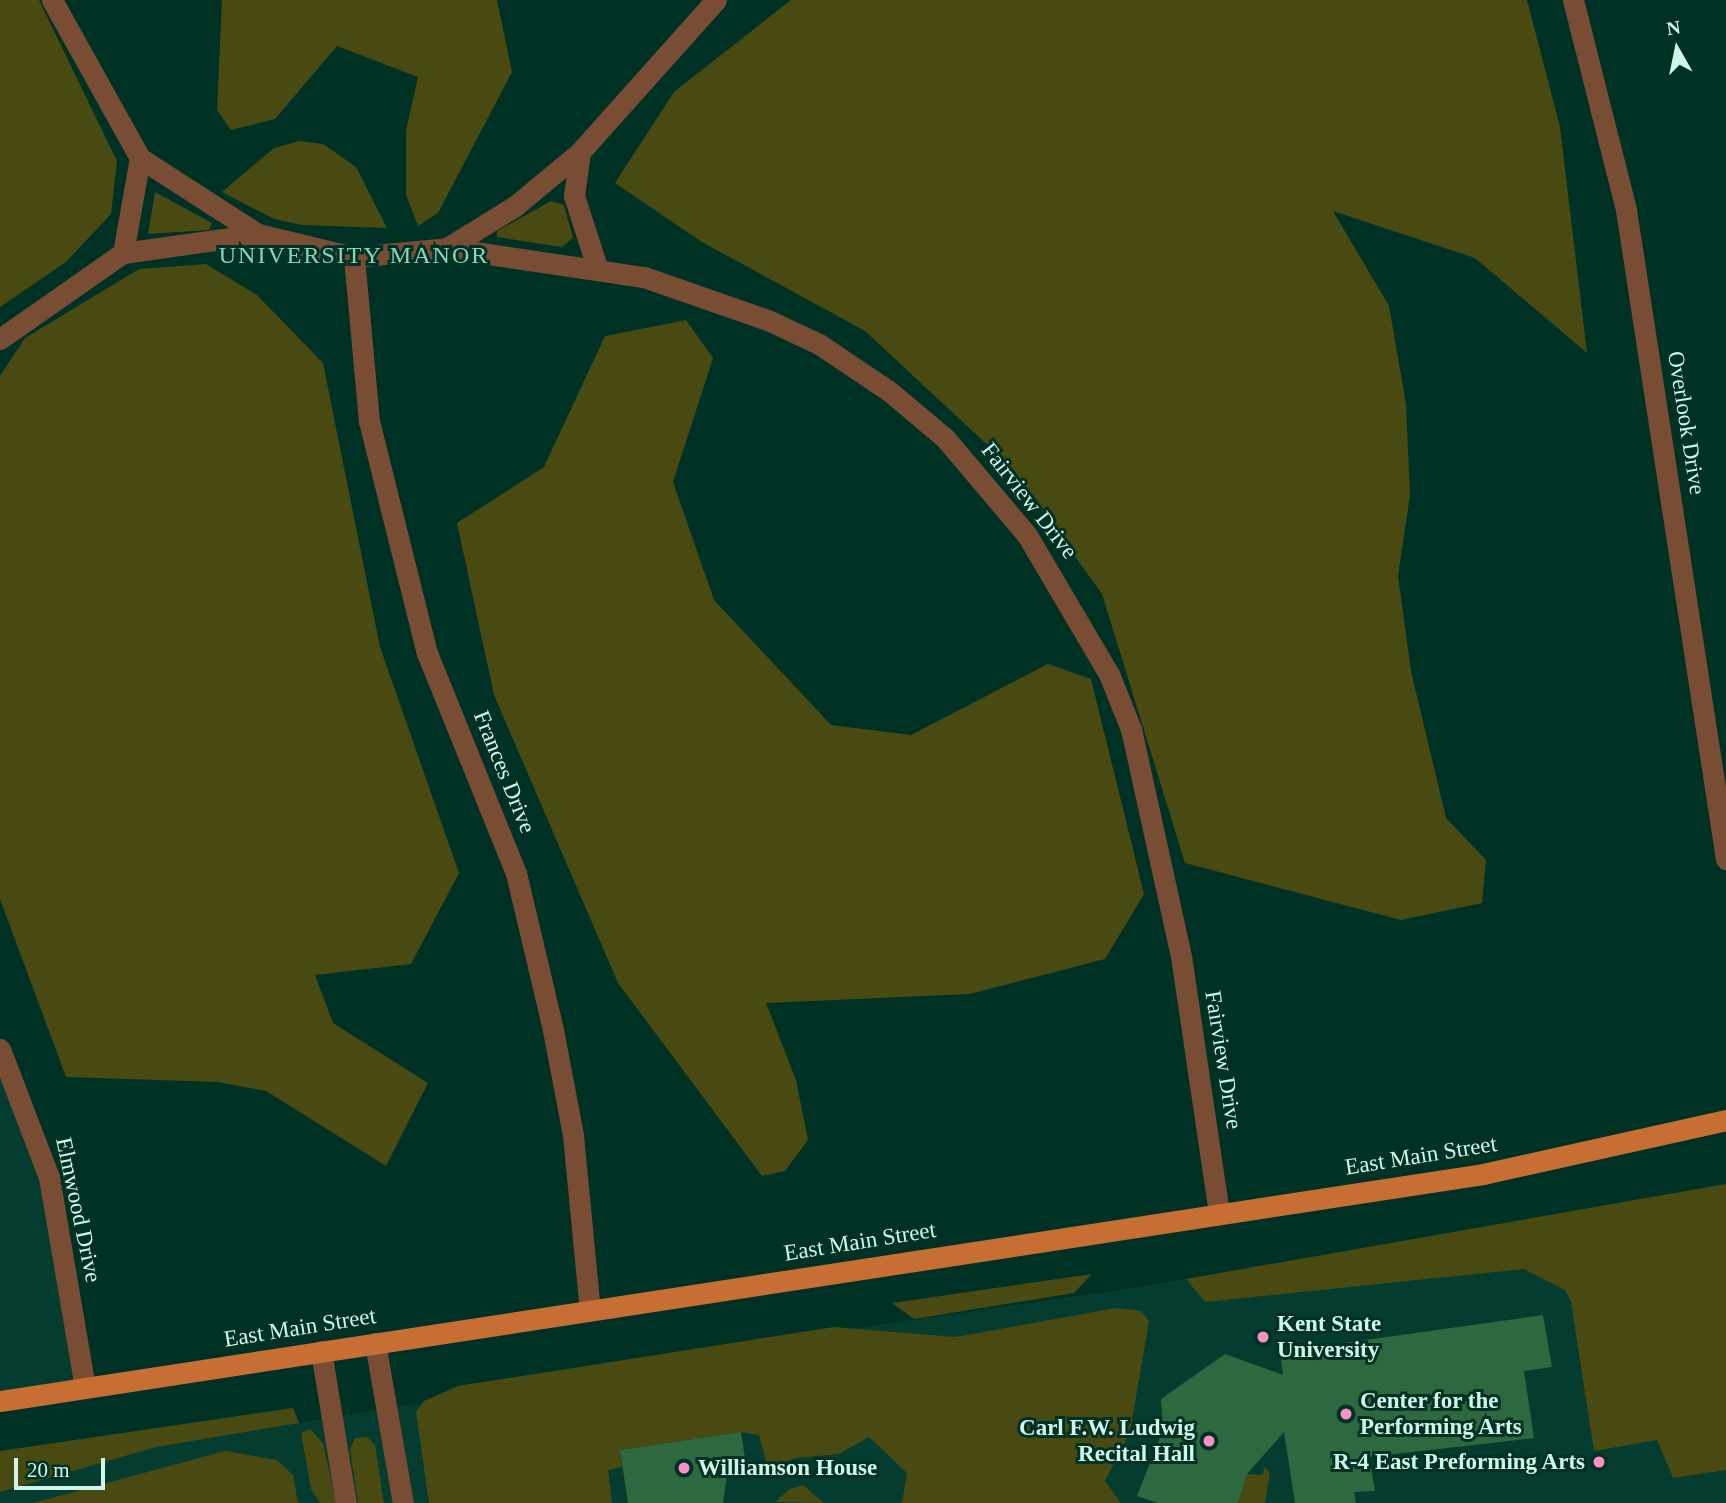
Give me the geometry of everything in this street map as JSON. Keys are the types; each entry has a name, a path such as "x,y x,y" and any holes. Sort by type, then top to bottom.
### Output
{"main road":[{"name":"East Main Street","path":"0,1401 1483,1174 1726,1120"}],"street":[{"path":"52,0 140,158 258,234 354,257"},
{"path":"447,248 515,206 580,152 716,0"},
{"name":"Overlook Drive","path":"1573,0 1626,210 1726,859"},
{"path":"580,152 574,196 597,267"},
{"path":"123,253 140,158"},
{"path":"0,339 123,253 258,234"},
{"name":"Fairview Drive","path":"354,257 447,248 597,267 700,293 819,344 945,438 1027,535 1109,674 1131,729 1181,956 1219,1214"},
{"name":"Frances Drive","path":"354,257 369,421 427,653 516,873 553,1030 573,1135 590,1310"},
{"name":"Elmwood Drive","path":"0,1049 49,1177 85,1388"},
{"path":"375,1343 403,1503"},
{"path":"321,1351 346,1503"}],"shaded area":[{"path":"0,0 39,0 117,161 111,214 66,262 0,307"},
{"path":"222,0 497,0 512,72 438,213 418,226 406,195 406,131 418,77 337,46 275,119 231,130 217,110"},
{"path":"791,0 1527,0 1560,127 1587,353 1475,258 1333,211 1389,306 1406,404 1410,495 1398,576 1411,671 1446,818 1486,860 1482,903 1401,920 1185,863 1102,594 1010,466 865,331 702,242 615,183 674,92"},
{"path":"300,141 323,144 356,167 387,228 302,225 274,219 222,192 274,148"},
{"path":"155,192 212,223 209,230 148,234"},
{"path":"551,201 564,205 573,238 562,247 497,237 497,231"},
{"path":"206,264 257,295 323,363 380,647 459,873 411,964 315,975 333,1023 428,1083 386,1166 266,1091 218,1082 66,1077 0,899 0,376 25,338 139,269"},
{"path":"686,320 713,358 673,482 714,600 831,725 911,735 1048,664 1091,679 1144,894 1105,959 970,994 766,1003 796,1080 808,1140 785,1171 762,1176 618,983 494,695 457,523 544,467 605,336"},
{"path":"0,1049 35,1131 85,1388 0,1401"},
{"name":"Kent State University","path":"1726,1184 1726,1503 0,1503 0,1451 293,1408 299,1423 434,1401 458,1386 1140,1287"},
{"path":"1726,1184 1726,1470 1673,1478 1657,1440 1594,1451 1571,1302 1565,1290 1524,1269 1205,1302 1186,1279"},
{"path":"1092,1274 1074,1293 914,1319 892,1303"},
{"path":"1116,1308 1141,1311 1149,1321 1130,1432 1105,1481 1121,1503 902,1503 907,1473 869,1437 839,1454 796,1458 768,1469 759,1435 741,1432 620,1450 622,1467 608,1470 612,1503 429,1503 416,1412 424,1401 458,1386 834,1327 955,1337"},
{"path":"293,1408 299,1423 156,1447 0,1492 0,1451"},
{"path":"310,1429 323,1443 336,1503 320,1503 311,1489 301,1433"},
{"path":"367,1437 375,1445 384,1503 358,1503 350,1449 355,1438"},
{"path":"225,1451 277,1460 293,1475 298,1503 33,1503"},
{"path":"1264,1467 1270,1473 1265,1503 1238,1503 1247,1474 1263,1475"},
{"path":"803,1485 824,1503 775,1502 790,1489"}],"building":[{"name":"Center for the Performing Arts","path":"1543,1315 1552,1367 1524,1371 1534,1438 1369,1457 1375,1491 1354,1492 1356,1503 1295,1503 1284,1432 1247,1474 1238,1503 1158,1503 1137,1496 1163,1430 1161,1399 1225,1354 1283,1375 1280,1352"},
{"name":"Williamson House","path":"741,1432 747,1472 727,1475 723,1503 628,1503 620,1450"}],"place":[{"name":"Kent State University","path":"1263,1337"},
{"name":"Center for the Performing Arts","path":"1346,1414"},
{"name":"Carl F.W. Ludwig Recital Hall","path":"1209,1441"},
{"name":"R-4 East Preforming Arts","path":"1599,1462"},
{"name":"Williamson House","path":"684,1468"}],"district":[{"name":"UNIVERSITY MANOR","path":"354,256"}]}
